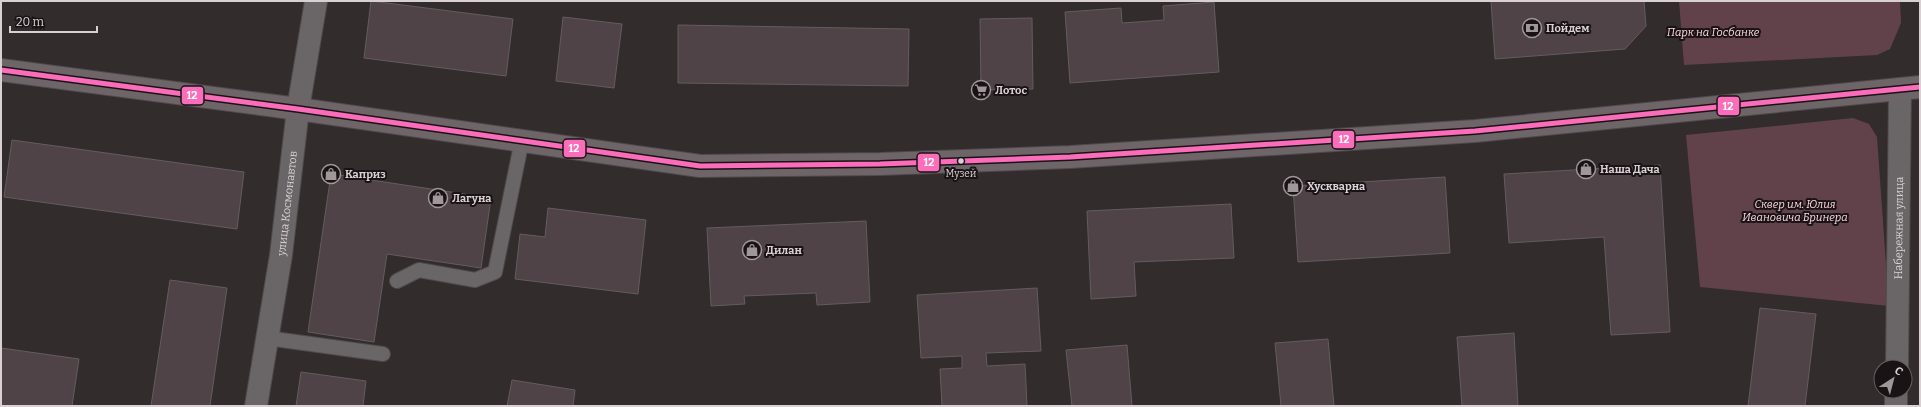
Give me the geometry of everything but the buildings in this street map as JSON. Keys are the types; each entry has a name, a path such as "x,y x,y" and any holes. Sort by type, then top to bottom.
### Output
{"main road":[{"path":"1,70 298,109 700,166 880,164 1070,157 1475,131 1910,88"}],"street":[{"name":"улица Космонавтов","path":"256,406 281,255 298,109 316,1"},
{"name":"Набережная улица","path":"1897,359 1910,88"}],"lane":[{"path":"397,282 419,270 475,280 495,272 522,140"},
{"path":"267,338 383,354"}],"green space":[{"name":"Парк на Госбанке","path":"1679,1 1900,1 1901,23 1890,49 1877,55 1684,65"},
{"name":"Сквер им. Юлия Ивановича Бринера","path":"1853,118 1869,124 1877,137 1889,306 1700,287 1686,135"}],"transit line":[{"name":"12","path":"1,70 298,109 700,166 880,164 1070,157 1475,131 1920,87"}],"place":[{"name":"Пойдем","path":"1532,28"},
{"name":"Лотос","path":"981,90"},
{"name":"Музей","path":"961,161"},
{"name":"Наша Дача","path":"1586,169"},
{"name":"Каприз","path":"331,174"},
{"name":"Хускварна","path":"1293,186"},
{"name":"Лагуна","path":"438,198"},
{"name":"Дилан","path":"752,250"}]}
